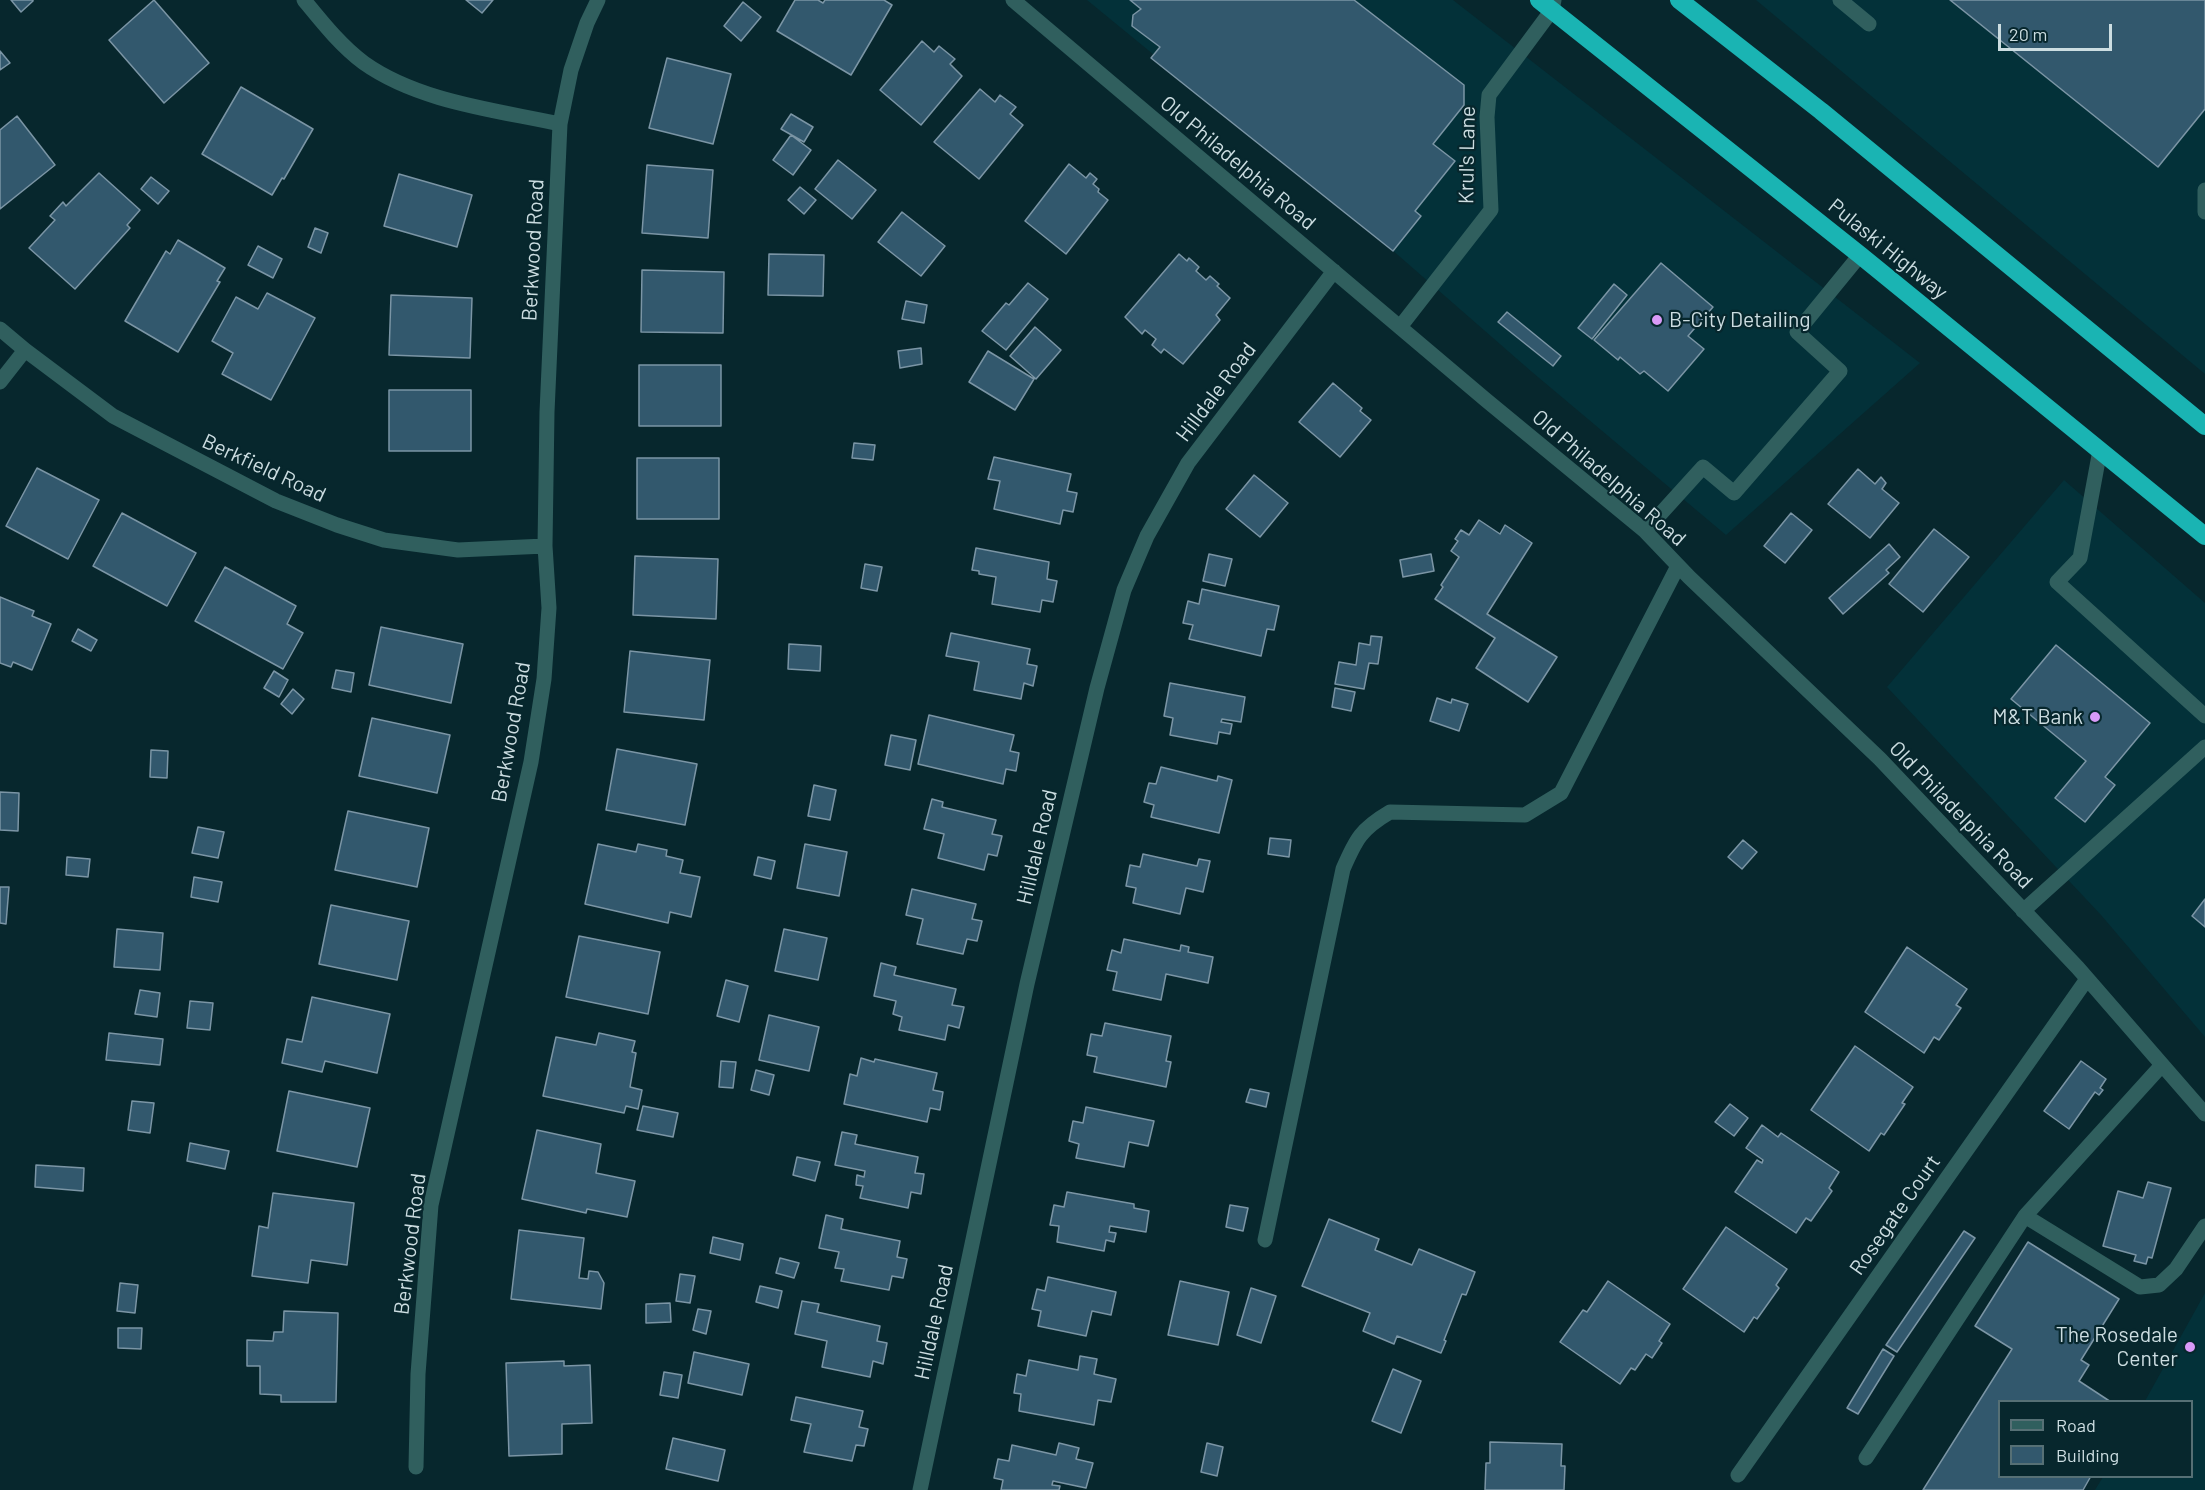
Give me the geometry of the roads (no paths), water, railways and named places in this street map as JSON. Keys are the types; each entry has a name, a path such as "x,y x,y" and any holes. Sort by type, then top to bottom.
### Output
{"highway":[{"path":"1679,0 1821,111 2205,426"},
{"name":"Pulaski Highway","path":"1548,3 2205,536"}],"street":[{"path":"304,0 331,32 364,63 405,86 446,99 560,124"},
{"name":"Berkwood Road","path":"416,1467 418,1374 431,1205 531,762 544,679 548,620 545,546 547,412 560,124 571,70 587,23 598,0"},
{"name":"Old Philadelphia Road","path":"1012,0 1645,531 1678,566 1880,759 2087,979 2205,1114"},
{"path":"1840,0 1869,24"},
{"name":"Krul's Lane","path":"1400,327 1491,210 1487,117 1489,95 1548,3"},
{"path":"2205,190 2205,212"},
{"path":"1645,531 1702,467 1734,493 1840,371 1797,332 1860,255"},
{"name":"Hilldale Road","path":"920,1490 1027,984 1097,688 1124,590 1147,536 1188,463 1334,271"},
{"name":"Berkfield Road","path":"0,328 25,350 113,416 276,501 337,525 384,540 458,550 545,546"},
{"path":"0,382 25,350"},
{"path":"2100,450 2080,558 2057,582 2205,716"},
{"path":"1265,1240 1343,869 1355,840 1372,822 1390,812 1525,815 1560,793 1678,566"},
{"path":"2023,911 2205,747"},
{"name":"Rosegate Court","path":"1738,1475 2087,979"},
{"path":"1866,1458 2025,1216 2162,1065"},
{"path":"2025,1216 2140,1287 2159,1285 2176,1269 2205,1226"}],"place":[{"name":"B-City Detailing","path":"1657,320"},
{"name":"M&T Bank","path":"2095,717"},
{"name":"The Rosedale Center","path":"2190,1347"}]}
